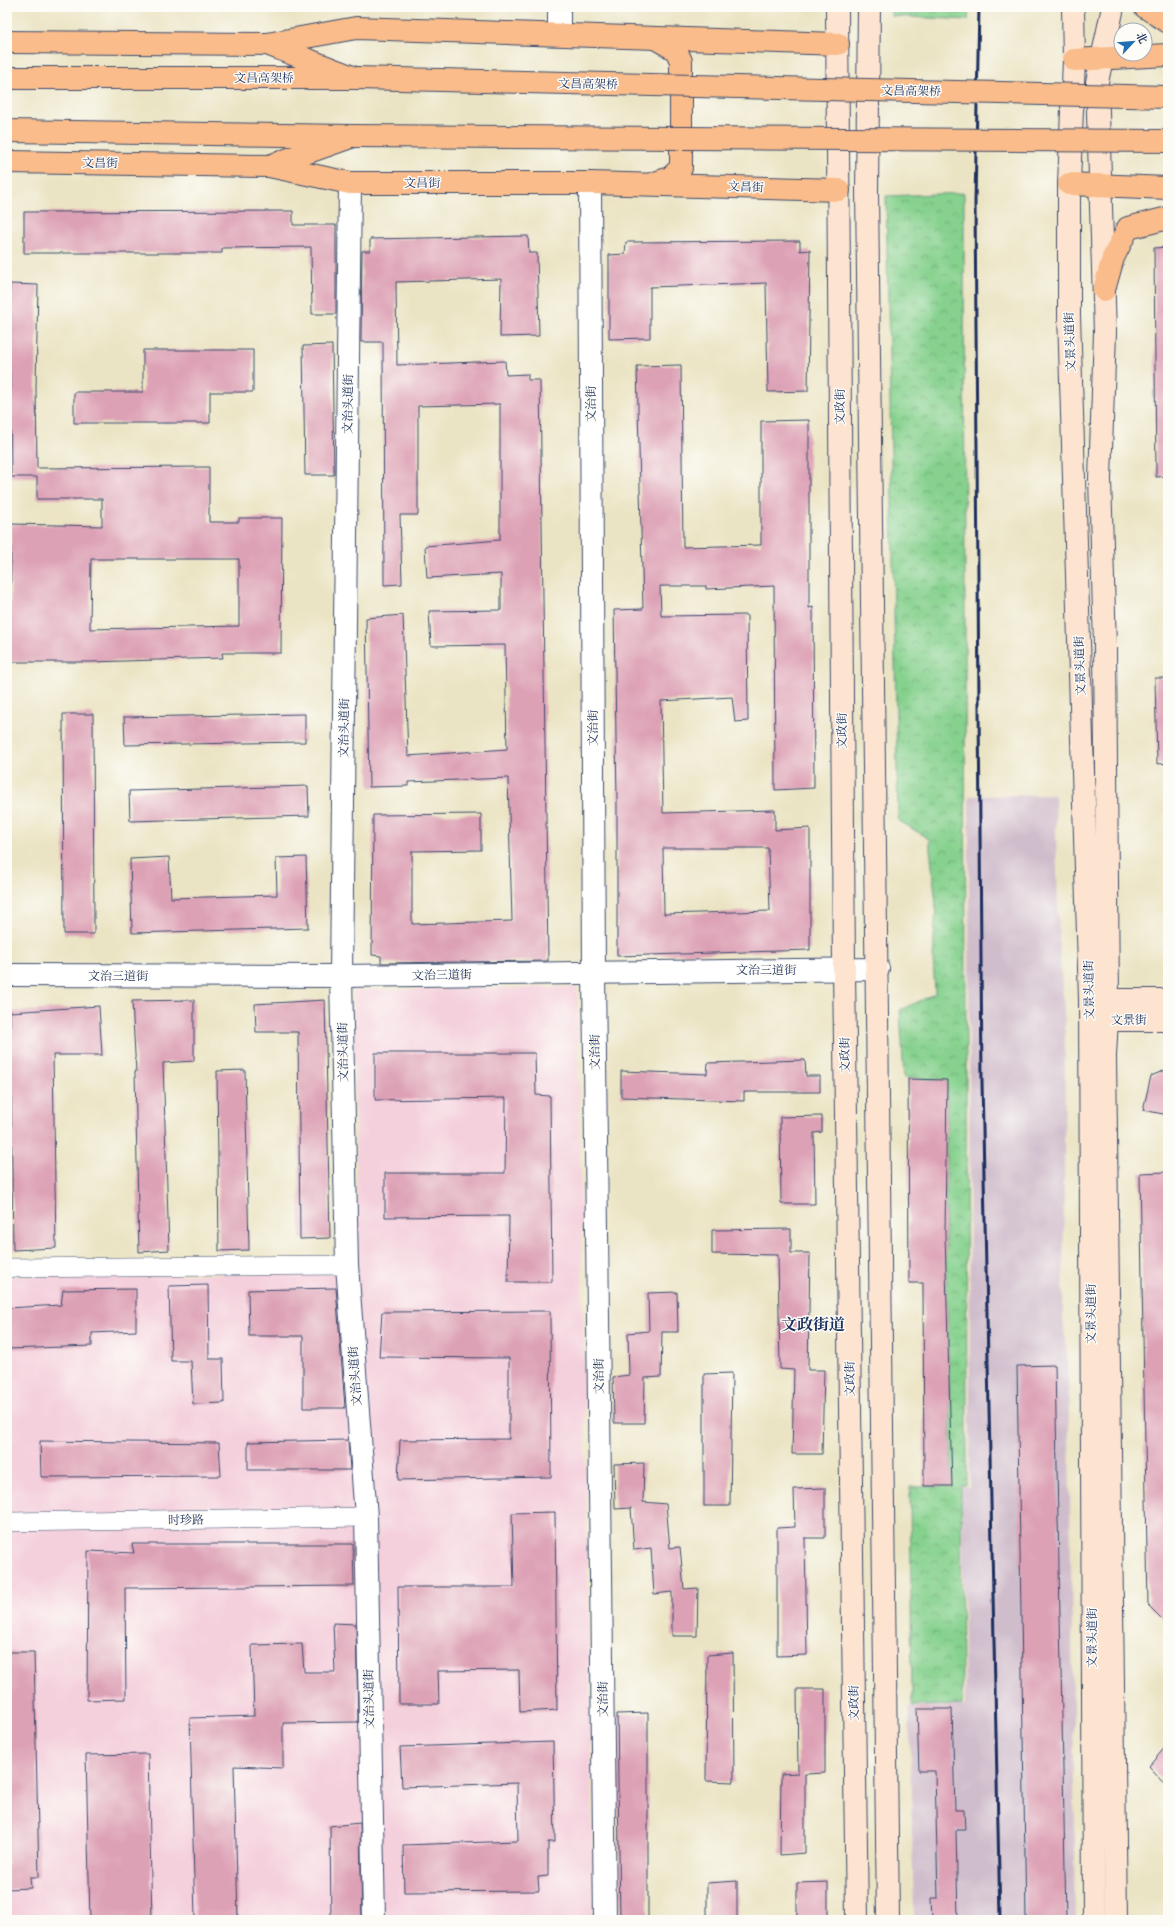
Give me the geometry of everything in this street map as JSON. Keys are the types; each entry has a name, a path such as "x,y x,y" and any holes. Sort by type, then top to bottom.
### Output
{"main road":[{"path":"838,7 838,44"},
{"path":"869,7 868,191 888,1920"},
{"name":"文景头道街","path":"1073,7 1074,60 1069,184 1070,323 1099,1010 1105,1056 1116,1920"},
{"name":"文景头道街","path":"1082,7 1074,60 1101,185"},
{"name":"文景头道街","path":"1094,1920 1099,1010 1104,646 1100,479 1105,332 1097,82 1113,7"},
{"path":"1145,7 1168,22"},
{"path":"7,42 267,44 356,28 838,44 870,42"},
{"path":"649,185 670,178 681,168 681,61 676,50 652,37"},
{"path":"267,44 356,78"},
{"name":"文政街","path":"838,44 844,970 857,1920"},
{"path":"1074,60 1168,55"},
{"name":"文昌高架桥","path":"7,78 356,78 1168,97"},
{"path":"7,131 352,136 1168,141"},
{"path":"269,166 352,136"},
{"name":"文昌街","path":"7,162 269,166 350,183 590,183 839,190"},
{"path":"1069,184 1168,188"},
{"path":"839,190 868,191"},
{"path":"1104,290 1113,258 1128,228 1168,218"},
{"name":"文景街","path":"1099,1010 1168,1000"},
{"name":"文景街","path":"1099,1010 1168,1020"}],"street":[{"path":"559,7 559,34"},
{"name":"文治头道街","path":"350,183 341,976 347,1265 366,1517 374,1920"},
{"name":"文治街","path":"590,183 594,972 605,1920"},
{"name":"文治三道街","path":"7,975 341,976 878,969"},
{"path":"7,1268 347,1265"},
{"name":"时珍路","path":"7,1522 366,1517"}],"shaded area":[{"path":"1055,795 1059,945 1065,1024 1063,1319 1068,1362 1076,1920 914,1920 909,1707 965,1706 962,1487 970,1487 969,796"},
{"path":"577,987 594,1920 7,1920 7,1276 358,1273 353,990"}],"green space":[{"path":"891,7 969,7 968,20 891,16"},
{"path":"964,193 967,1485 961,1486 962,1705 912,1706 910,1487 952,1486 945,1233 947,1080 904,1078 900,1010 935,994 933,958 936,904 929,839 898,820 886,196"}],"building":[{"path":"293,211 293,225 336,225 336,314 312,314 311,247 222,248 222,253 24,253 24,212"},
{"path":"528,236 529,253 537,253 539,336 500,337 501,279 396,282 397,365 505,361 506,375 528,374 528,380 540,380 548,961 381,963 381,956 372,955 373,815 481,814 481,850 412,851 412,924 512,921 508,778 408,782 408,786 369,787 366,618 403,615 408,756 507,749 505,645 431,646 429,611 501,610 501,574 427,578 425,546 500,540 500,404 418,406 418,515 400,515 402,584 384,585 383,342 361,342 362,251 370,251 370,239"},
{"path":"800,241 800,251 810,250 808,391 768,392 766,283 650,287 650,338 609,339 609,255 625,254 626,242"},
{"path":"1168,247 1168,476 1156,477 1154,248"},
{"path":"10,284 38,285 36,386 37,468 209,467 209,522 239,522 239,518 282,518 281,653 222,653 223,658 91,662 10,662 11,524 102,526 102,499 37,499 37,477 11,477 10,372 8,372","holes":["91,559 239,559 239,626 90,629"]},
{"path":"332,345 334,475 305,475 303,346"},
{"path":"143,350 253,350 253,392 210,392 210,423 74,423 74,392 143,392"},
{"path":"681,365 683,547 761,545 761,421 809,420 809,608 813,607 814,788 775,790 774,586 706,589 706,586 660,586 661,616 747,615 748,721 735,722 732,697 661,701 663,813 775,810 775,830 810,828 810,950 617,956 617,800 614,610 643,609 637,366","holes":["663,848 768,848 770,911 664,914"]},
{"path":"1155,678 1168,678 1168,763 1157,764"},
{"path":"63,714 93,714 94,934 64,934"},
{"path":"305,714 305,742 125,745 124,717"},
{"path":"308,786 309,816 130,821 129,791"},
{"path":"169,857 171,898 277,895 276,858 306,857 308,928 132,933 130,859"},
{"path":"194,1000 194,1061 163,1063 169,1250 139,1252 136,1072 132,1001"},
{"path":"325,1000 330,1238 300,1239 298,1032 256,1032 255,1004"},
{"path":"99,1006 102,1055 53,1055 56,1248 13,1250 10,1012"},
{"path":"375,1053 535,1053 536,1095 550,1096 552,1282 508,1282 509,1216 385,1217 385,1173 505,1173 506,1098 375,1100"},
{"path":"805,1060 806,1076 820,1076 820,1092 744,1092 744,1101 621,1097 621,1071 707,1074 708,1063"},
{"path":"1168,1069 1168,1115 1143,1110 1151,1076"},
{"path":"245,1070 249,1250 219,1251 217,1071"},
{"path":"908,1079 947,1080 945,1233 952,1486 924,1486 923,1283 909,1283"},
{"path":"822,1116 822,1132 814,1133 815,1204 781,1204 780,1117"},
{"path":"1168,1172 1168,1625 1148,1605 1140,1173"},
{"path":"791,1229 791,1253 810,1253 808,1370 824,1370 822,1454 792,1454 794,1370 780,1369 778,1255 712,1254 712,1230"},
{"path":"208,1285 209,1359 223,1359 224,1403 193,1404 191,1361 171,1361 169,1286"},
{"path":"336,1288 345,1408 303,1408 303,1336 249,1336 248,1290"},
{"path":"136,1289 136,1331 92,1333 92,1346 7,1349 7,1308 61,1305 63,1290"},
{"path":"677,1292 678,1332 662,1332 661,1377 645,1378 644,1423 614,1423 613,1377 629,1375 628,1333 649,1331 648,1293"},
{"path":"550,1311 551,1477 398,1480 400,1440 509,1439 509,1358 379,1357 382,1312"},
{"path":"1055,1365 1066,1920 1026,1920 1017,1366"},
{"path":"732,1373 730,1506 704,1506 704,1374"},
{"path":"348,1440 350,1470 248,1470 248,1442"},
{"path":"40,1441 219,1443 221,1476 41,1477"},
{"path":"644,1463 643,1502 666,1504 670,1548 680,1547 684,1589 698,1588 697,1636 672,1636 672,1592 654,1594 651,1548 634,1550 631,1508 615,1509 614,1464"},
{"path":"825,1488 825,1538 805,1538 807,1655 777,1656 777,1528 795,1527 794,1489"},
{"path":"555,1512 557,1710 520,1712 519,1670 438,1671 439,1704 399,1704 398,1587 514,1587 512,1513"},
{"path":"132,1544 353,1544 354,1586 125,1588 126,1699 87,1700 88,1551 134,1553"},
{"path":"333,1623 356,1624 358,1722 283,1723 283,1768 234,1766 238,1920 195,1920 190,1718 254,1716 252,1645 302,1644 304,1672 335,1672"},
{"path":"7,1652 34,1652 39,1877 30,1877 31,1888 7,1889"},
{"path":"733,1653 734,1782 706,1781 707,1655"},
{"path":"797,1689 825,1689 825,1773 805,1774 805,1853 780,1855 781,1774 798,1773"},
{"path":"917,1709 952,1709 955,1810 964,1810 965,1830 956,1830 958,1920 932,1920 931,1898 938,1898 935,1771 919,1771"},
{"path":"648,1713 648,1920 620,1920 617,1714"},
{"path":"553,1742 555,1842 548,1842 548,1876 538,1877 539,1891 404,1892 403,1845 518,1841 517,1783 402,1787 400,1747"},
{"path":"1168,1744 1168,1787 1149,1766"},
{"path":"148,1754 152,1920 90,1920 86,1755"},
{"path":"360,1823 362,1920 331,1920 330,1826"},
{"path":"737,1881 737,1920 707,1920 707,1883"},
{"path":"828,1882 828,1920 797,1920 797,1883"}],"railway":[{"path":"979,7 975,201 982,1082 1000,1920"}],"district":[{"name":"文政街道","path":"813,1324"}]}
